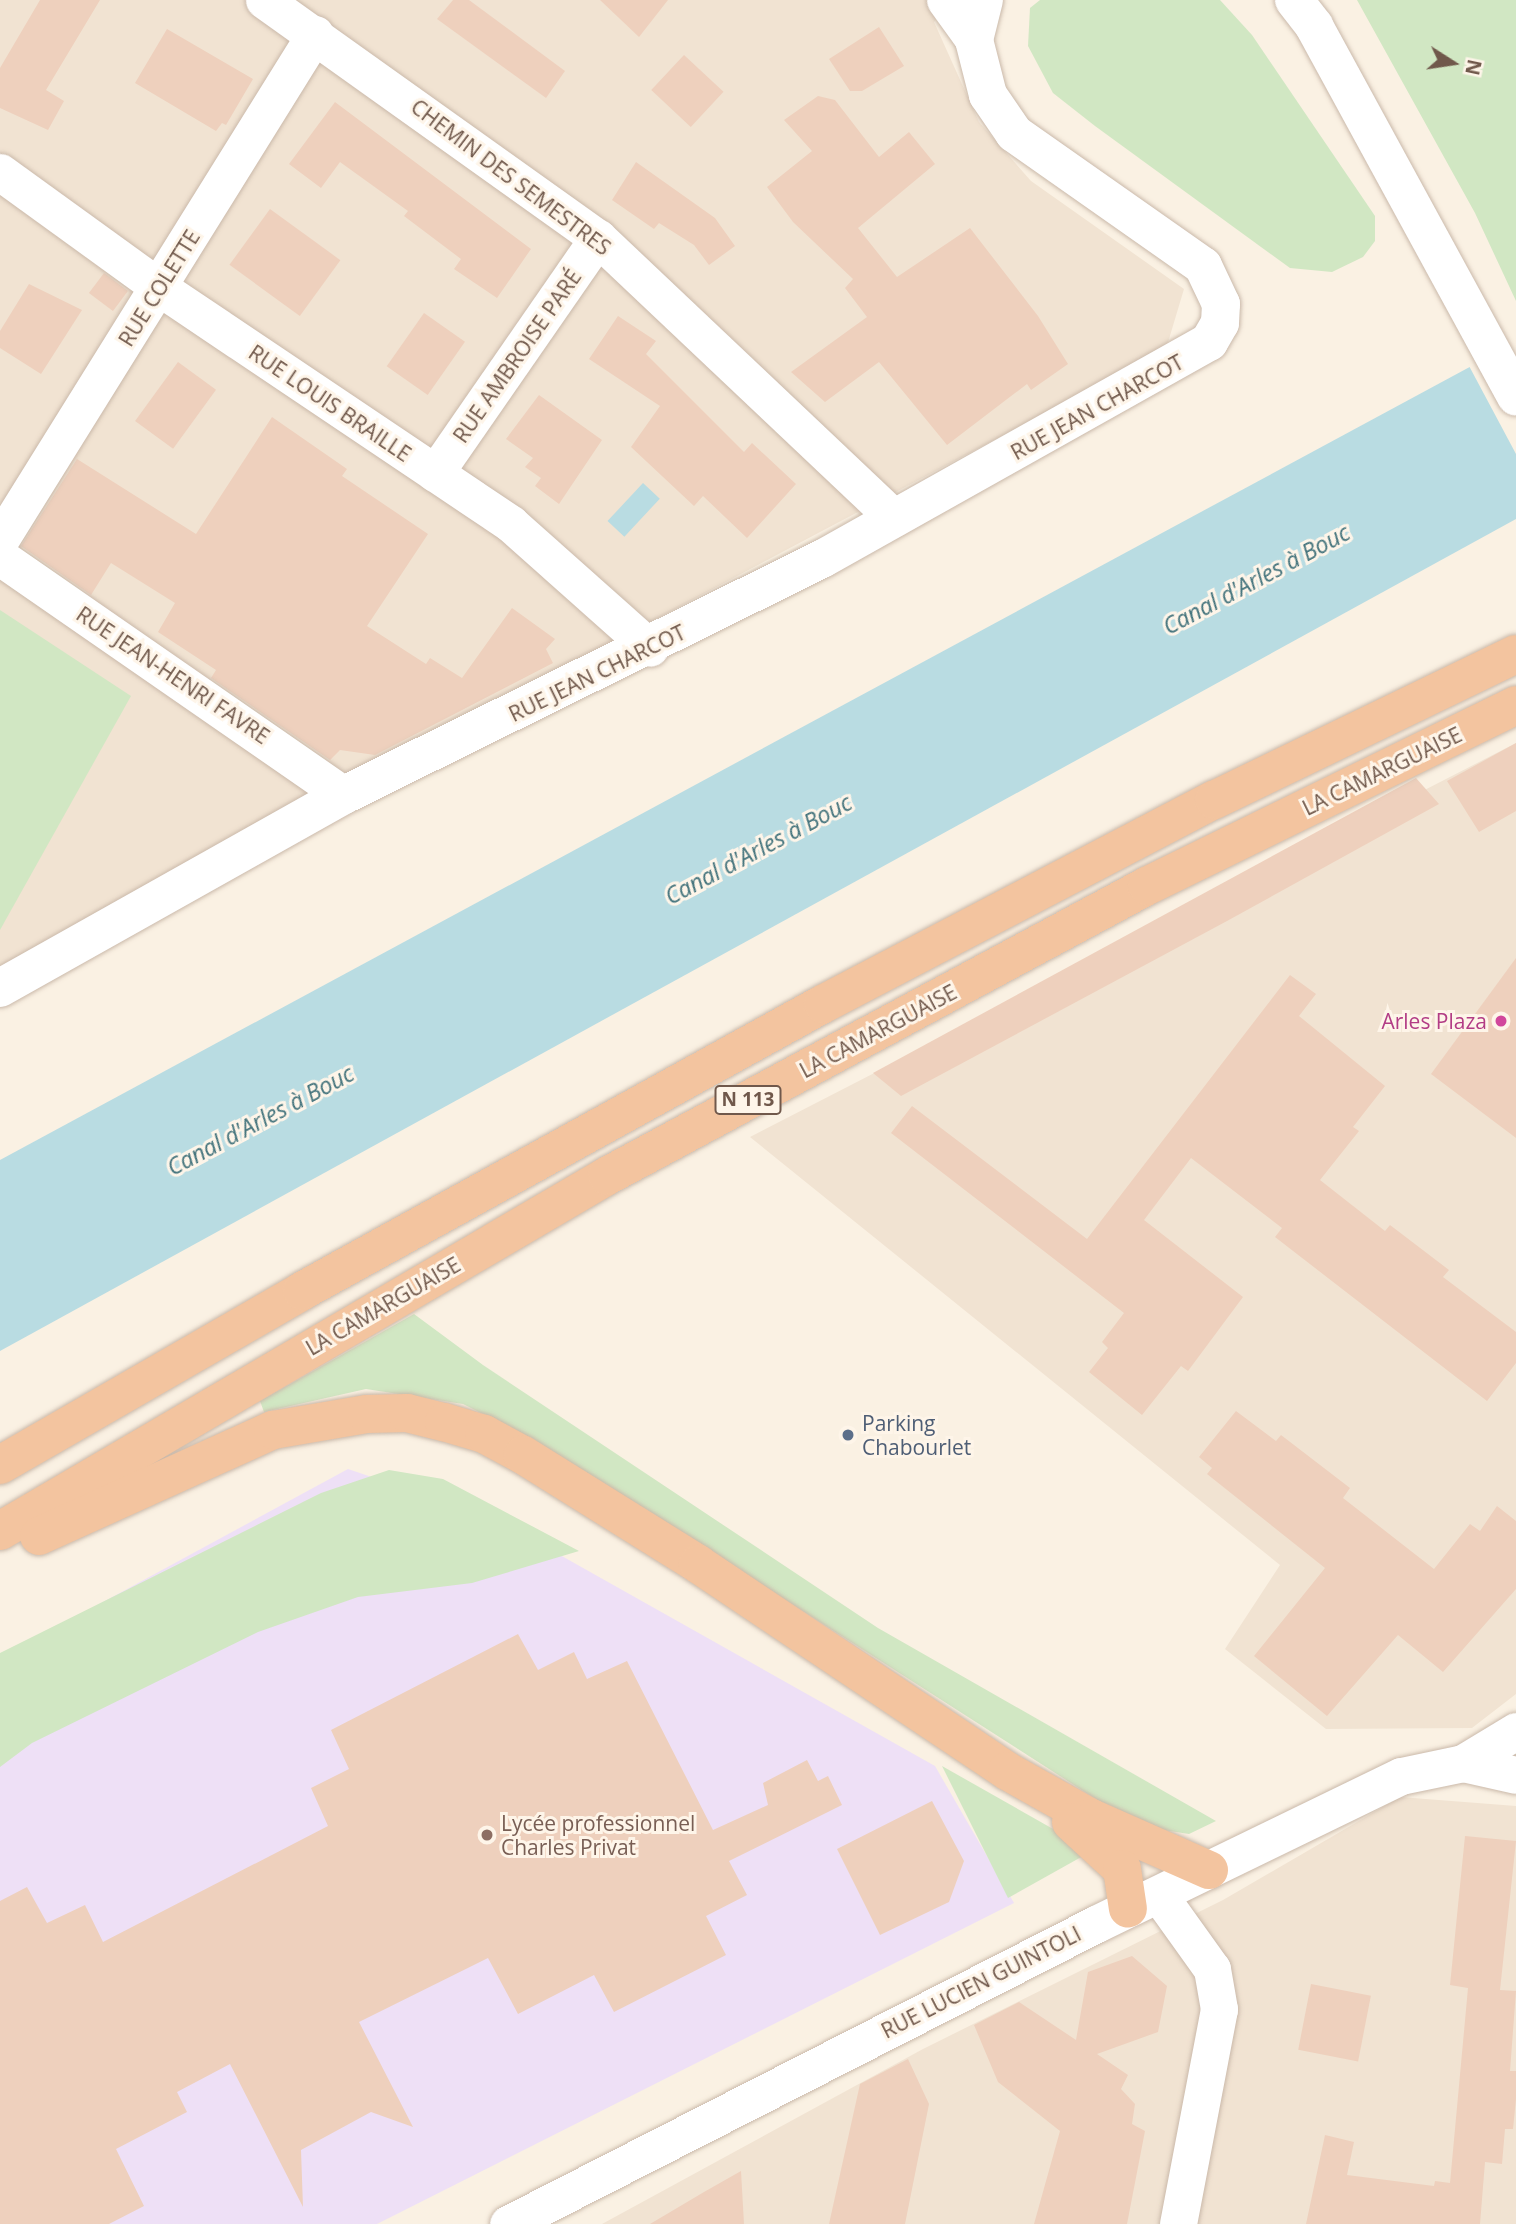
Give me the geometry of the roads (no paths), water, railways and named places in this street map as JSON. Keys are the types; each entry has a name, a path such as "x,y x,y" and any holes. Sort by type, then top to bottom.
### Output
{"highway":[{"name":"N 113","path":"0,1465 302,1291 823,1004 1214,800 1516,654"},
{"name":"LA CAMARGUAISE","path":"0,1531 607,1176 1147,886 1516,705"},
{"path":"0,1556 85,1512 273,1430 327,1418 407,1413 484,1434 523,1455 698,1564 1007,1770 1091,1818 1209,1870"},
{"path":"1007,1770 1108,1852 1143,1902"}],"street":[{"name":"CHEMIN DES SEMESTRES","path":"264,0 598,238 894,518"},
{"path":"945,0 974,40"},
{"path":"974,40 984,0"},
{"path":"1294,0 1314,26 1516,397"},
{"name":"RUE COLETTE","path":"0,540 160,288 315,34"},
{"name":"RUE JEAN CHARCOT","path":"0,988 344,794 650,648 1192,355 1209,342 1220,323 1221,304 1215,284 1203,266 1014,134 988,94 974,40"},
{"name":"RUE LOUIS BRAILLE","path":"0,172 160,288 511,524 650,648"},
{"name":"RUE AMBROISE PARÉ","path":"435,473 598,238"},
{"name":"RUE JEAN-HENRI FAVRE","path":"0,557 344,794"},
{"name":"RUE LUCIEN GUINTOLI","path":"519,2221 1143,1902 1401,1776 1463,1763 1516,1731"},
{"name":"RUE LUCIEN GUINTOLI","path":"1463,1763 1516,1775"},
{"path":"1143,1902 1212,1969 1219,2009 1178,2224"}],"water":[{"name":"Canal d'Arles à Bouc","path":"1516,342 1516,519 0,1351 0,1160"},
{"path":"643,483 660,499 624,537 608,521"}],"place":[{"name":"Arles Plaza","path":"1501,1021"},
{"name":"Parking Chabourlet","path":"848,1435"},
{"name":"Lycée professionnel Charles Privat","path":"487,1835"}]}
